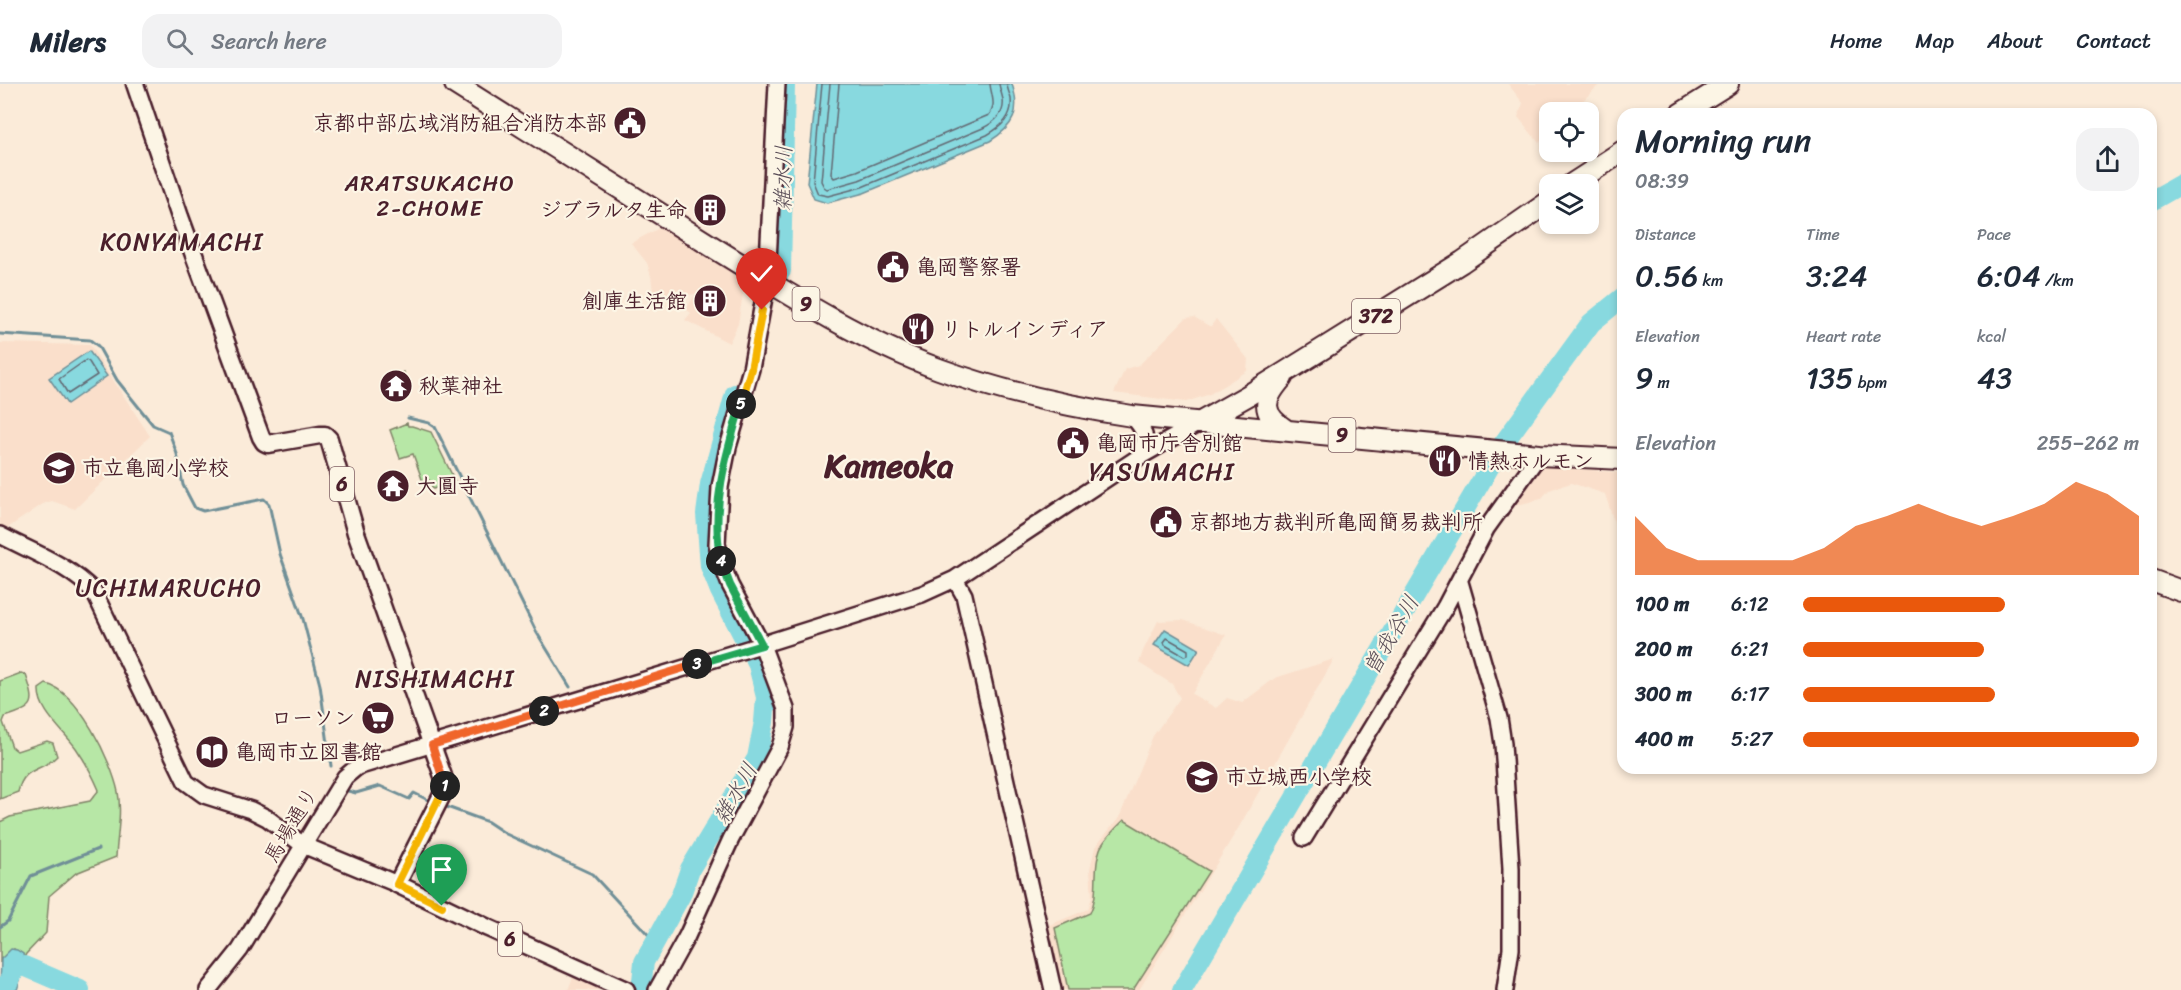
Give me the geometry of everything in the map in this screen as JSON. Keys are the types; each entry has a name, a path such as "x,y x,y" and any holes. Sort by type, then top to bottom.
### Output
{"highway":[{"name":"9","path":"455,84 766,281 844,325 938,369 1011,392 1077,408 1132,416 1534,454 1617,459"},
{"path":"1690,108 1728,84"},
{"path":"1587,174 1617,155"},
{"name":"372","path":"1199,423 1462,262 1539,209"},
{"path":"1286,430 1270,418 1266,407 1272,390 1290,369"},
{"path":"2157,582 2181,591"}],"main road":[{"name":"6","path":"135,84 180,218 261,437 268,444 320,435 326,435 328,439 356,532 432,745 445,785 397,884 626,990"}],"street":[{"path":"657,990 687,936 730,839 780,747 786,727 786,709 730,585 717,544 720,487 728,447 751,369 766,281 777,84"},
{"path":"1132,416 1145,434 1145,442 1139,457"},
{"name":"馬場通り","path":"208,990 240,950 345,777 357,767 922,594 955,579 1139,457 1199,423"},
{"path":"1304,838 1460,582 1486,529 1534,454"},
{"path":"0,535 70,571 82,579 94,592 186,782 204,795 251,810 267,818 303,845 397,884"},
{"path":"955,579 964,595 1053,990"},
{"path":"1460,582 1499,718 1503,744 1511,868 1511,949 1506,990"}],"shaded area":[{"path":"1508,84 1600,84 1581,102 1539,102 1539,143 1518,117 1523,103"},
{"path":"663,226 745,282 738,324 729,343 685,320 691,313 686,309 696,294 654,299 647,263 631,243"},
{"path":"1194,317 1209,326 1216,319 1248,359 1247,371 1210,394 1186,402 1114,393 1125,369 1139,365 1186,318"},
{"name":"市立亀岡小学校","path":"0,343 90,345 150,436 75,509 52,501 43,504 6,529 0,526"},
{"path":"1536,465 1617,472 1617,531 1605,494 1571,483 1549,490 1541,499 1509,507"},
{"name":"市立城西小学校","path":"1183,620 1226,635 1192,694 1216,708 1227,698 1242,703 1275,678 1334,659 1239,827 1139,990 1061,990 1047,926 1088,909 1092,897 1090,869 1095,847 1119,818 1153,736 1180,698 1172,684 1139,663 1158,621"},
{"path":"575,972 609,990 568,990"}],"green space":[{"name":"秋葉神社","path":"404,372 407,396 398,398 389,393 384,379"},
{"path":"407,423 408,426 431,432 455,481 433,489 429,480 423,482 413,454 400,458 390,430"},
{"path":"21,673 26,675 32,699 28,707 5,717 3,722 12,747 17,751 47,741 53,743 57,756 24,777 18,792 0,799 0,681"},
{"path":"46,684 58,689 81,713 109,763 119,800 116,857 76,873 49,896 46,933 24,958 23,954 14,949 1,959 0,963 0,822 10,817 90,801 99,790 79,753 43,705 39,689"},
{"path":"1124,820 1209,871 1133,990 1068,990 1055,928 1090,913 1095,898 1096,865 1100,849"}],"water":[{"path":"817,84 1012,84 1016,103 1010,124 990,141 864,193 827,203 814,199 807,183"},
{"path":"89,351 107,376 67,404 49,378"},
{"path":"1165,629 1199,649 1189,665 1154,645"},
{"path":"11,949 23,954 25,964 17,990 0,990 1,959"}],"waterway":[{"name":"雑水川","path":"781,271 785,84"},
{"name":"曽我谷川","path":"2157,198 2181,184"},
{"name":"曽我谷川","path":"1182,990 1503,444 1591,323 1617,302"},
{"path":"0,334 90,340 98,346 117,380 153,425 169,432 177,454 183,485 195,508 203,511 264,499 269,504 280,554 303,619 320,685 331,766"},
{"name":"雑水川","path":"641,990 644,962 681,895 690,869 757,758 764,722 766,697 758,665 720,591 710,566 706,514 710,484 735,394"},
{"path":"408,418 429,423 435,427 537,633 570,687"},
{"path":"348,791 356,793 380,786 409,799 414,793 432,802"},
{"path":"447,807 488,822 506,834 592,874 656,943"},
{"path":"0,927 8,921 31,876 98,849"},
{"path":"3,990 16,969 24,966 80,990"}],"place":[{"name":"京都中部広域消防組合消防本部","path":"630,123"},
{"name":"ジブラルタ生命","path":"710,210"},
{"name":"亀岡警察署","path":"893,267"},
{"name":"創庫生活館","path":"710,301"},
{"name":"リトルインディア","path":"918,329"},
{"name":"秋葉神社","path":"396,386"},
{"name":"亀岡市庁舎別館","path":"1073,443"},
{"name":"情熱ホルモン","path":"1445,461"},
{"name":"市立亀岡小学校","path":"59,468"},
{"name":"大圓寺","path":"393,486"},
{"name":"京都地方裁判所亀岡簡易裁判所","path":"1166,522"},
{"name":"ローソン","path":"378,718"},
{"name":"亀岡市立図書館","path":"212,752"},
{"name":"市立城西小学校","path":"1202,777"}],"district":[{"name":"ARATSUKACHO 2-CHOME","path":"430,196"},
{"name":"KONYAMACHI","path":"182,242"},
{"name":"Kameoka","path":"889,466"},
{"name":"YASUMACHI","path":"1162,472"},
{"name":"UCHIMARUCHO","path":"169,588"},
{"name":"NISHIMACHI","path":"435,679"}],"route":[{"path":"442,906 397,884 445,785 432,745 762,645 730,585 717,544 720,487 728,447 751,369 762,310"}]}
